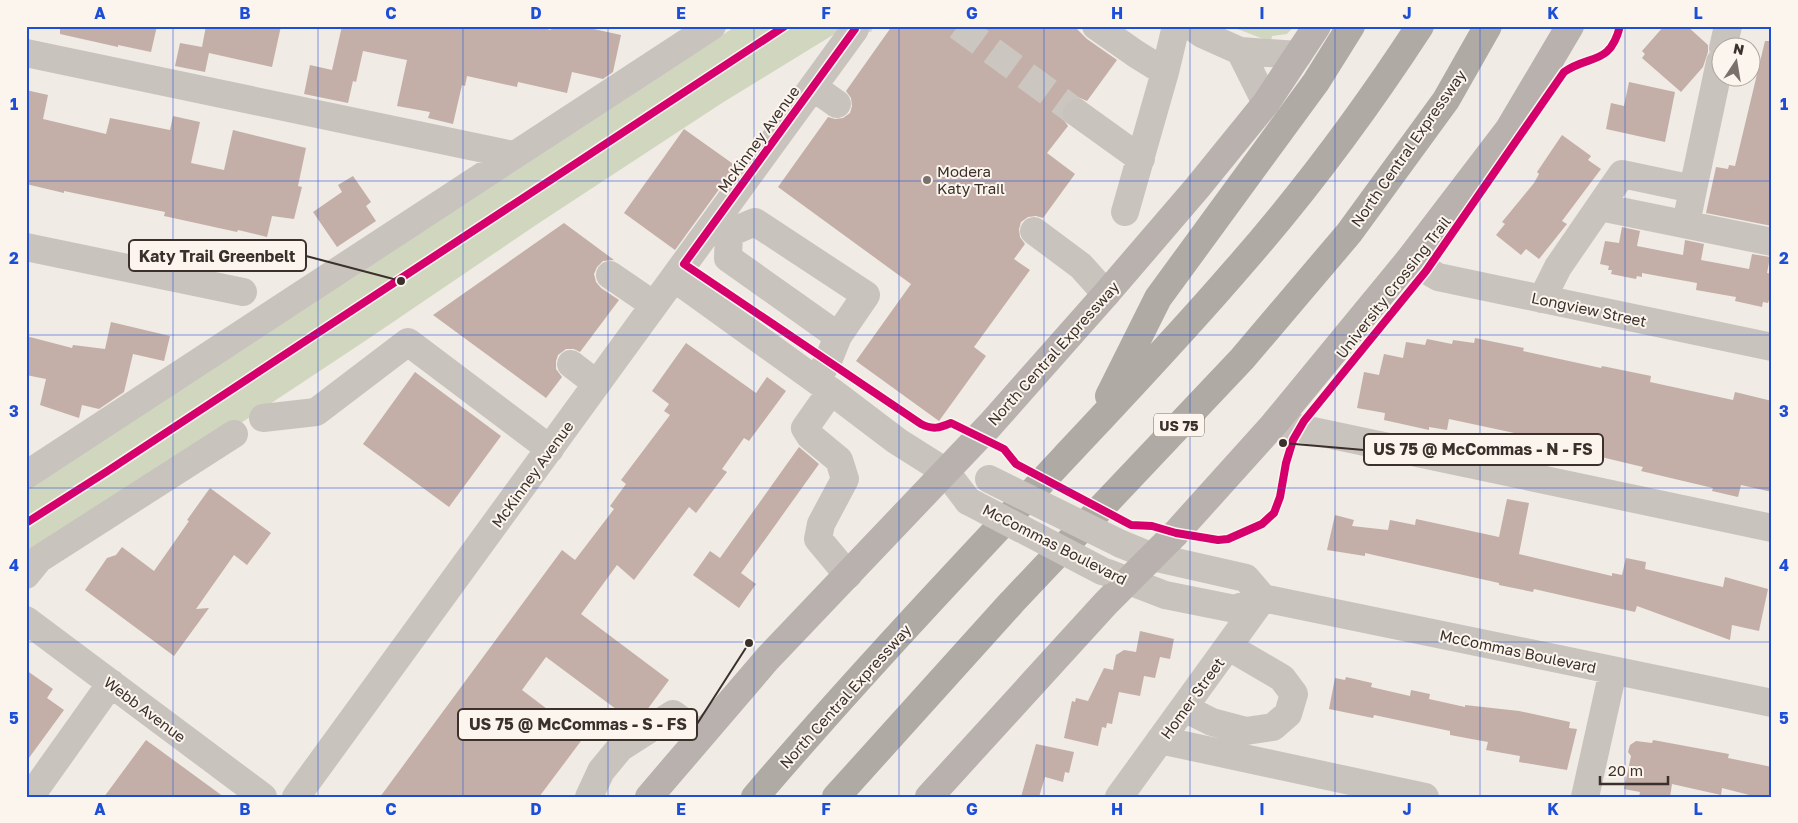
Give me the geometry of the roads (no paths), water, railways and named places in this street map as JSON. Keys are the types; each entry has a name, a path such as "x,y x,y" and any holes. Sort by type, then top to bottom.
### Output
{"highway":[{"path":"1094,426 1158,298 1316,82 1351,26"},
{"name":"North Central Expressway","path":"755,797 870,667 1215,295 1290,206 1354,122 1420,26"},
{"name":"North Central Expressway","path":"836,797 1012,602 1242,359 1349,233 1446,100 1488,26"}],"main road":[{"name":"North Central Expressway","path":"649,797 700,735 768,658 990,425 1106,294 1197,188 1266,103 1317,26"},
{"path":"929,797 1275,424 1409,260 1509,129 1570,26"}],"street":[{"path":"26,475 712,26"},
{"path":"1096,26 1166,72"},
{"path":"1125,212 1166,72 1176,26"},
{"path":"1191,26 1202,34 1240,52 1298,56"},
{"name":"McKinney Avenue","path":"296,797 674,278 722,228 813,87 855,29"},
{"path":"1240,52 1266,103"},
{"path":"26,53 513,155"},
{"path":"813,87 837,104"},
{"path":"1686,224 1714,88"},
{"path":"1077,113 1140,159"},
{"path":"1542,299 1558,267 1622,174 1693,189"},
{"path":"1600,207 1772,242"},
{"path":"838,336 728,258 722,228 755,222 866,295 838,336 828,362 824,385 805,428 810,436 839,460 845,479 821,524 818,539 848,575"},
{"path":"1034,231 1081,266 1106,294"},
{"path":"26,247 243,292"},
{"name":"Longview Street","path":"1409,260 1438,277 1772,347"},
{"path":"610,275 654,305"},
{"name":"McCommas Boulevard","path":"674,278 824,385 897,441 946,472 968,501 1102,571 1128,582 1165,595 1235,609 1264,598 1772,703"},
{"path":"263,418 316,412 408,342 550,449"},
{"path":"571,364 597,384"},
{"path":"1275,424 1772,528"},
{"path":"26,574 39,559 234,434"},
{"name":"McCommas Boulevard","path":"946,472 989,479 1121,544 1153,557 1246,578 1264,598"},
{"name":"Homer Street","path":"1119,797 1264,598"},
{"name":"Webb Avenue","path":"26,620 263,797"},
{"path":"1184,708 1212,722 1246,731 1273,727 1288,714 1294,694 1282,678 1229,646"},
{"path":"1584,797 1613,670"},
{"path":"30,797 111,683"},
{"path":"589,797 601,771 620,748 673,714 700,735"},
{"path":"1160,740 1425,797"}],"tunnel":[{"path":"958,26 1077,113"}],"place":[{"name":"Modera Katy Trail","path":"927,180"},
{"name":"Katy Trail Greenbelt","path":"401,281"},
{"name":"US 75 @ McCommas - N - FS","path":"1283,443"},
{"name":"US 75 @ McCommas - S - FS","path":"749,643"}]}
